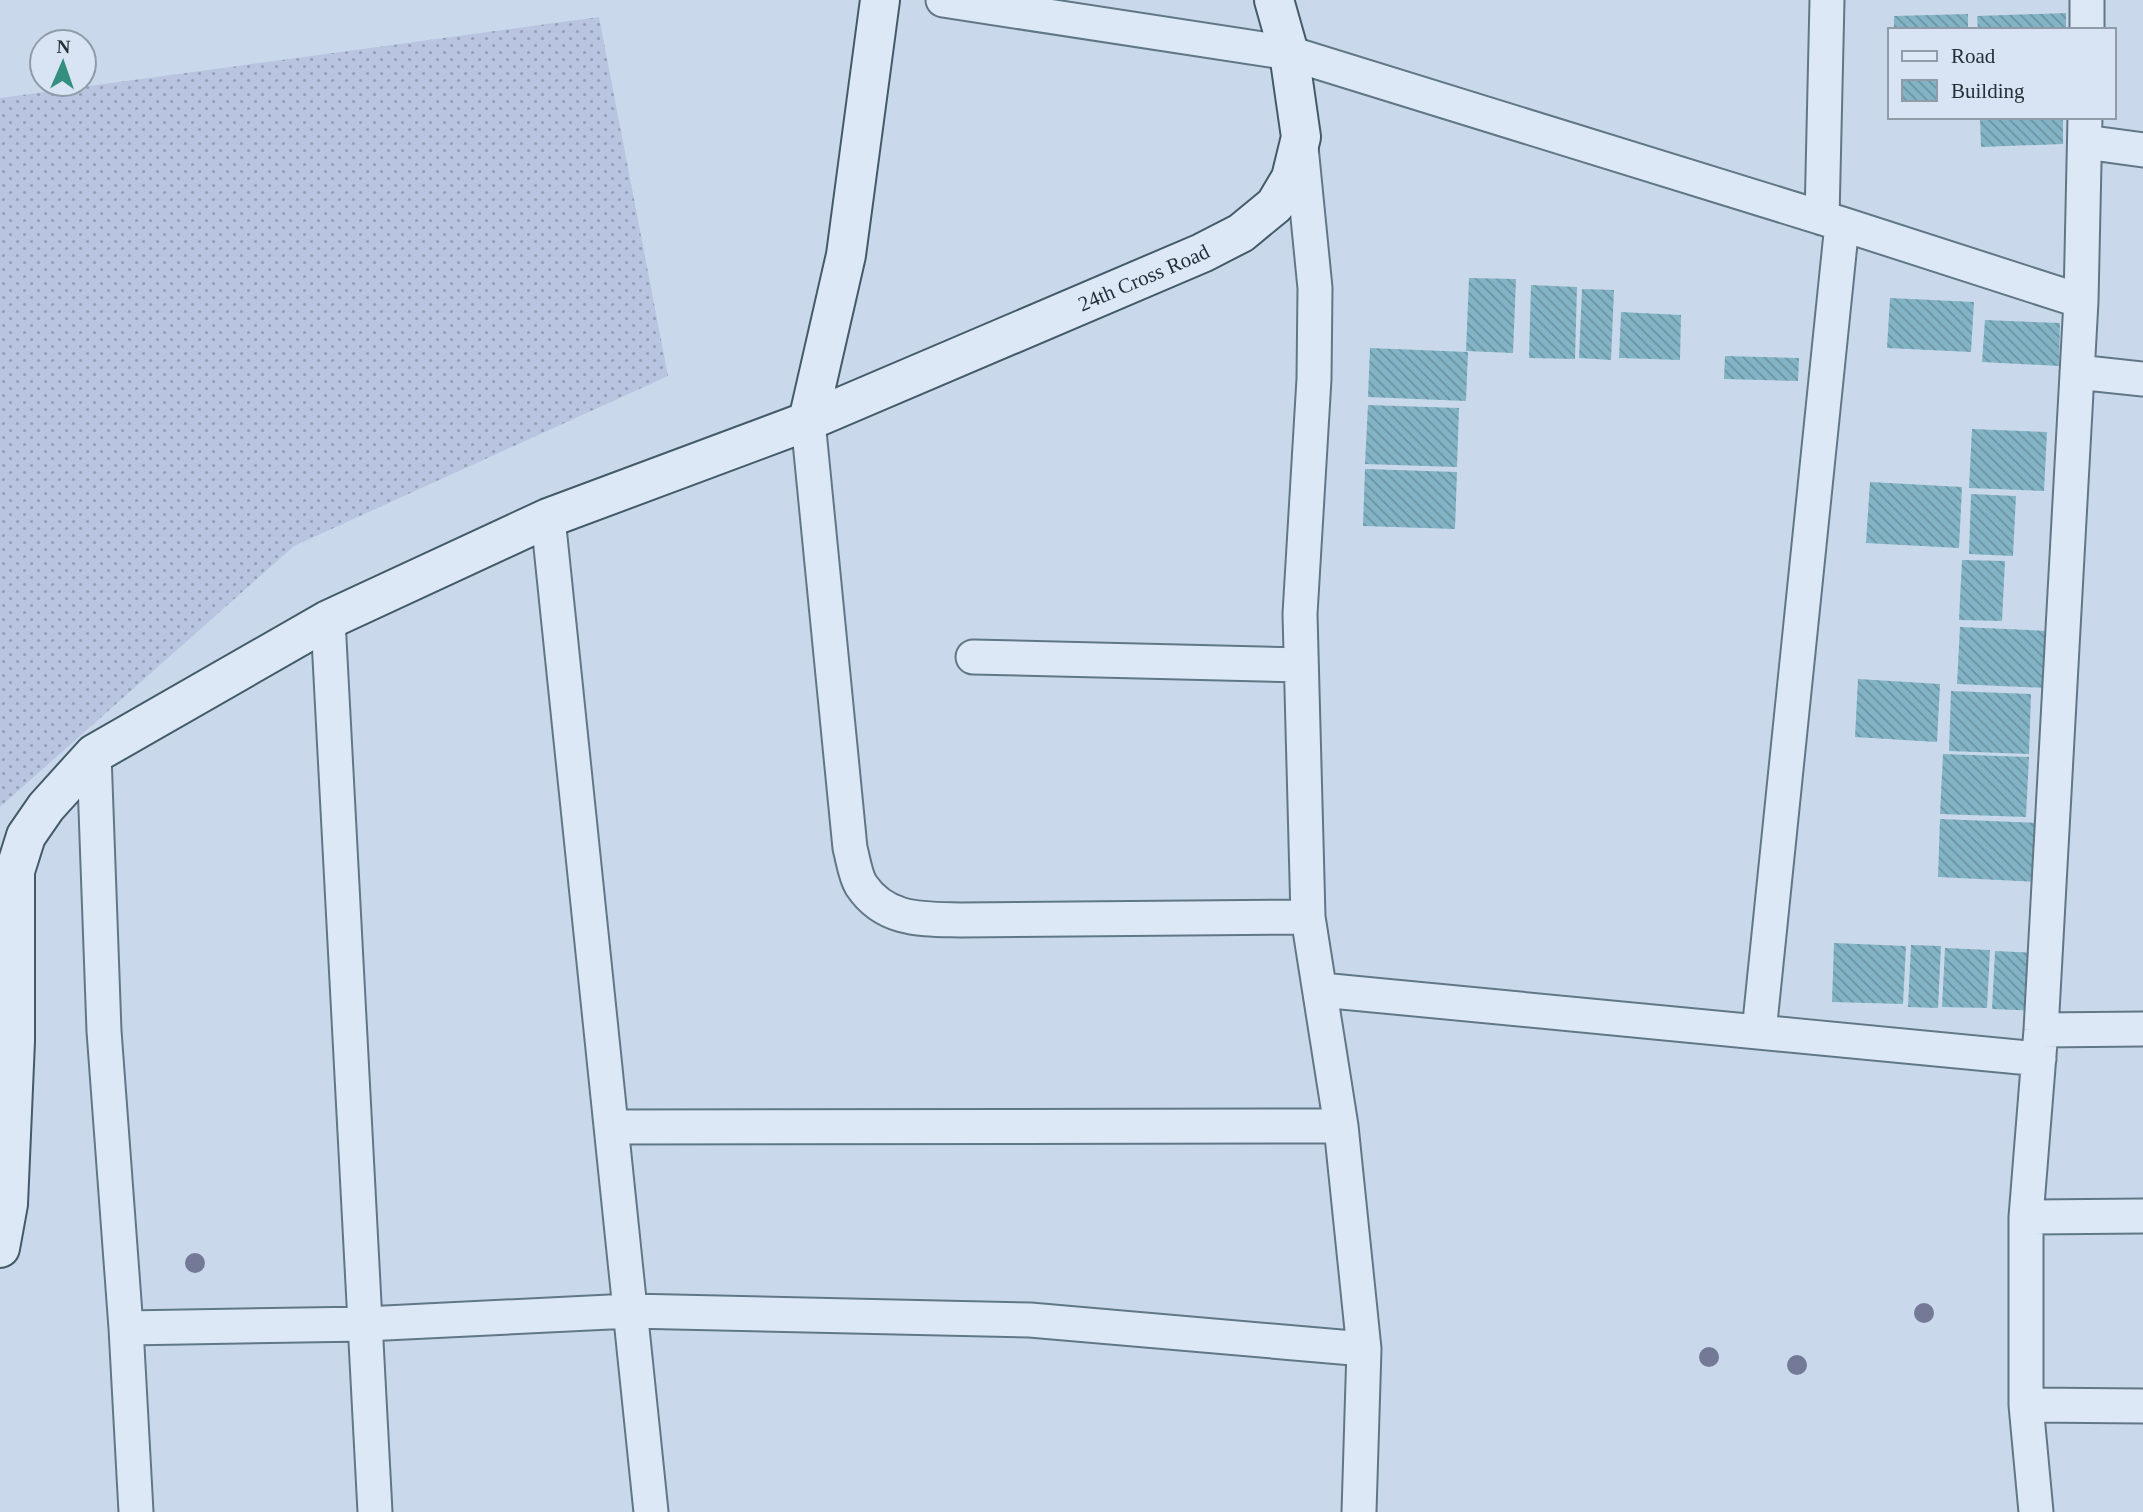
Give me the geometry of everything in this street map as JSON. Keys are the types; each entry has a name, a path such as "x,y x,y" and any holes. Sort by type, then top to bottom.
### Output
{"street":[{"path":"880,0 846,255 808,421 850,848 860,883 880,907 915,919 1308,916"},
{"path":"943,0 1289,53 2081,301"},
{"name":"24th Cross Road","path":"0,1248 8,1204 15,1041 8,869 46,807 94,754 328,620 548,518 808,421 1202,253 1241,233 1276,205 1291,178 1301,137 1289,53 1274,0"},
{"path":"1759,1032 1832,221 1828,0"},
{"path":"2087,0 2087,28"},
{"path":"2036,1512 2026,1405 2026,1216 2040,1044 2081,301 2085,130 2143,150"},
{"path":"1301,137 1315,288 1314,379 1300,614 1308,916 1341,1126 1364,1349 1359,1512"},
{"path":"2077,372 2143,379"},
{"path":"548,518 630,1311 658,1511"},
{"path":"328,620 375,1512"},
{"path":"972,657 1301,665"},
{"path":"94,754 104,1031 126,1328 136,1512"},
{"path":"1321,990 1759,1032 2040,1044 2143,1029"},
{"path":"611,1127 1341,1126"},
{"path":"2026,1216 2143,1216"},
{"path":"126,1328 366,1324 630,1311 1030,1320 1364,1349"},
{"path":"2026,1405 2143,1406"}],"shaded area":[{"path":"599,17 668,376 294,546 0,807 0,98 28,94 28,98 98,98 98,85"}],"building":[{"path":"2066,13 2066,28 1978,28 1977,16"},
{"path":"1968,14 1968,28 1894,28 1894,16"},
{"path":"1980,119 2063,119 2063,144 1981,147"},
{"path":"1469,278 1516,279 1513,353 1466,351"},
{"path":"1531,285 1577,287 1575,359 1529,358"},
{"path":"1582,289 1614,290 1611,360 1579,358"},
{"path":"1890,298 1974,302 1971,352 1887,348"},
{"path":"1621,312 1681,315 1680,360 1619,358"},
{"path":"1985,320 2060,323 2059,366 1982,362"},
{"path":"1370,348 1468,352 1466,401 1368,397"},
{"path":"1725,356 1799,358 1798,381 1724,379"},
{"path":"1368,405 1459,408 1457,467 1365,464"},
{"path":"1972,429 2047,432 2044,491 1969,488"},
{"path":"1365,469 1457,472 1455,529 1363,526"},
{"path":"1870,482 1962,487 1959,548 1866,543"},
{"path":"1971,494 2016,496 2013,556 1969,554"},
{"path":"1962,560 2005,561 2002,621 1959,620"},
{"path":"1960,627 2048,631 2046,688 1957,684"},
{"path":"1858,679 1940,684 1937,742 1855,737"},
{"path":"1951,691 2031,694 2029,754 1949,751"},
{"path":"1943,754 2029,757 2026,817 1940,814"},
{"path":"1940,819 2041,823 2039,882 1938,877"},
{"path":"1834,943 1906,946 1903,1004 1832,1002"},
{"path":"1911,945 1941,946 1938,1008 1908,1007"},
{"path":"1945,948 1990,950 1987,1008 1942,1007"},
{"path":"1995,951 2042,953 2039,1011 1992,1009"}]}
